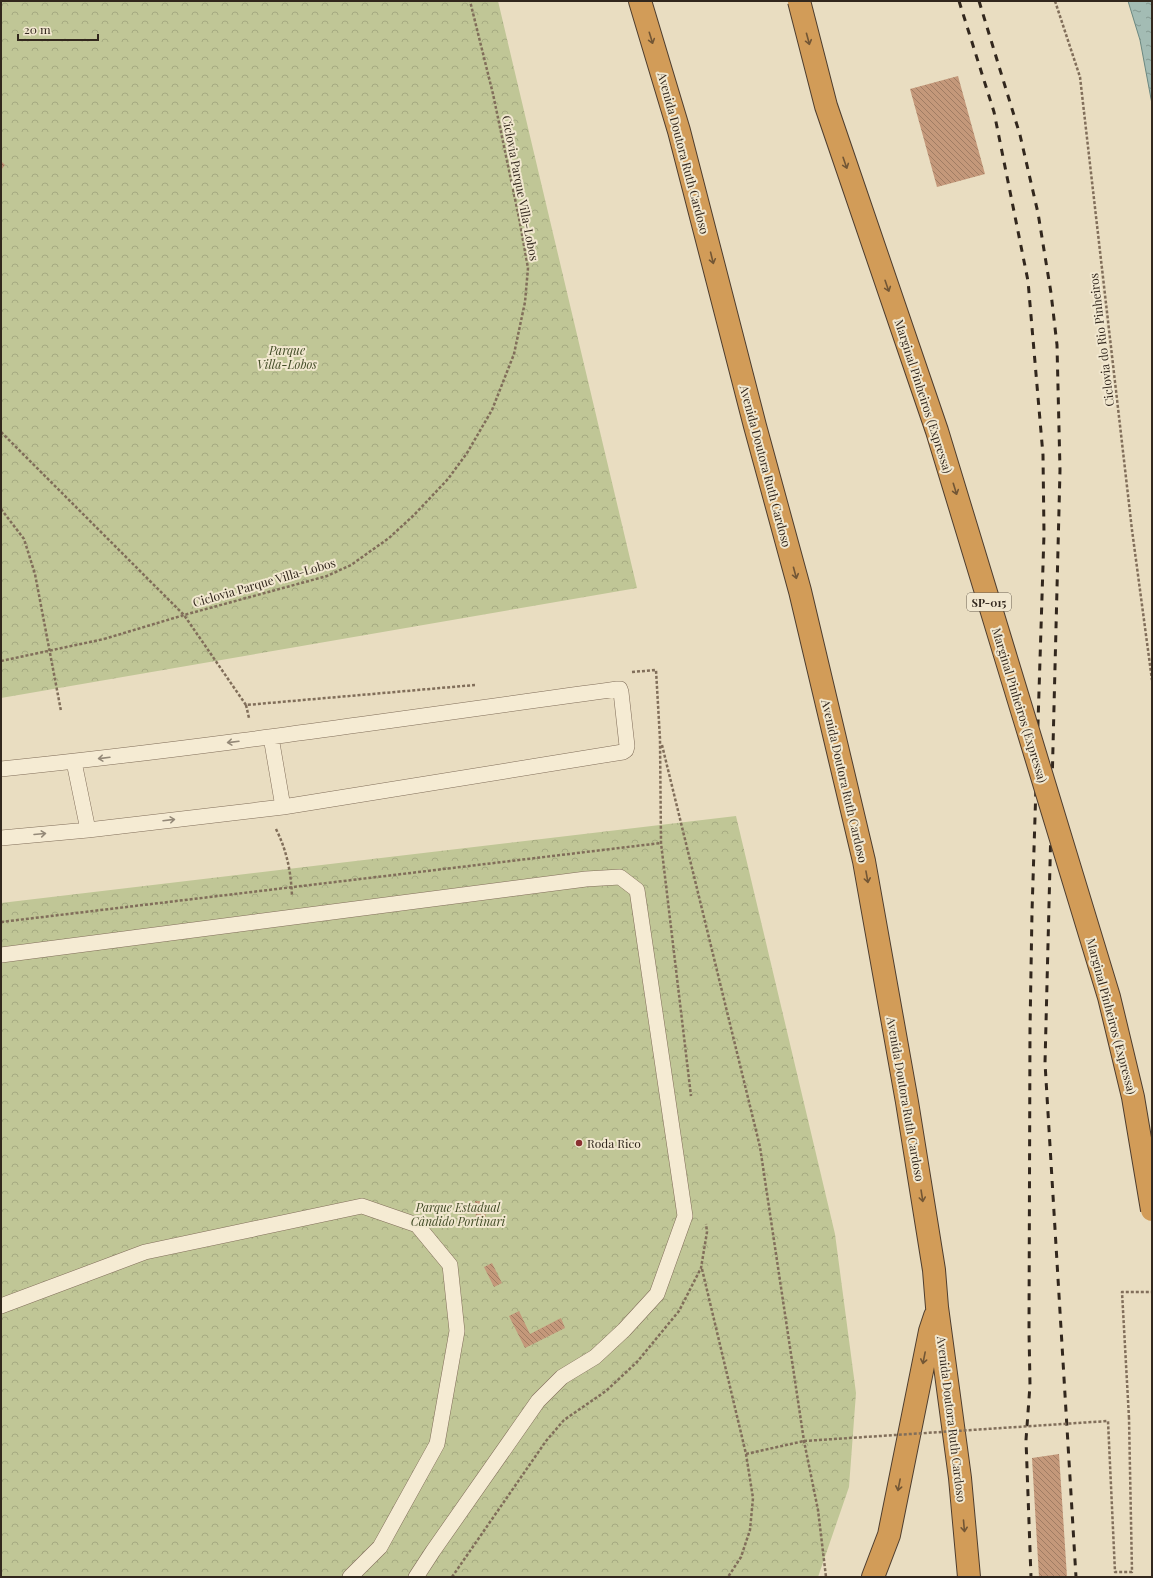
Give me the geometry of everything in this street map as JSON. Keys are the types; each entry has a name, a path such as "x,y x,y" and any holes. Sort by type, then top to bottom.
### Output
{"highway":[{"name":"Avenida Doutora Ruth Cardoso","path":"640,1 679,131 753,418 800,591 864,861 908,1110 934,1270 937,1307 960,1478 969,1577"},
{"name":"Marginal Pinheiros (Expressa)","path":"798,1 826,106 937,431 1109,997 1133,1097 1152,1210"},
{"path":"873,1577 889,1535 930,1331 937,1307"}],"lane":[{"path":"1,769 74,762 271,737 617,689 620,689 621,692 627,746 626,750 623,752 283,807 88,830 1,838"},
{"path":"271,737 283,807"},
{"path":"74,762 88,830"},
{"path":"1,955 586,879 620,877 637,890 686,1216 657,1294 624,1330 595,1357 562,1377 538,1401 433,1550 416,1577"},
{"path":"1,1306 145,1252 362,1206 417,1225 450,1265 457,1331 437,1444 380,1547 350,1577"}],"path":[{"name":"Ciclovia Parque Villa-Lobos","path":"1,661 104,639 184,614 326,576 351,565 394,533 414,515 448,479 467,453 492,410 514,354 525,302 528,268 493,94 470,1"},
{"name":"Ciclovia do Rio Pinheiros","path":"1055,1 1080,77 1132,530 1152,680"},
{"path":"1,432 184,614 246,705 483,684"},
{"path":"1,509 24,539 35,574 61,711"},
{"path":"625,672 656,670 660,739 661,843 691,1100"},
{"path":"660,739 760,1147 804,1441 818,1510 826,1577"},
{"path":"1,922 661,843"},
{"path":"284,845 289,864 292,887 293,918"},
{"path":"452,1577 546,1441 564,1420 606,1391 637,1362 679,1311 701,1268 707,1232 705,1217"},
{"path":"701,1268 746,1454 753,1498 750,1530 741,1557 728,1577"},
{"path":"746,1454 804,1441 1108,1421 1115,1572 1132,1572 1129,1418 1122,1292 1152,1292"}],"green space":[{"name":"Parque Villa-Lobos","path":"1,1 498,1 637,588 1,698"},
{"name":"Parque Estadual Cândido Portinari","path":"736,816 835,1234 856,1393 849,1487 818,1577 1,1577 1,903"}],"water":[{"path":"1128,1 1152,1 1152,104 1140,40"}],"building":[{"path":"958,76 985,174 937,187 910,89"},
{"path":"1,161 5,165 1,170"},
{"path":"475,1201 485,1201 486,1222 476,1222"},
{"path":"492,1263 502,1283 494,1287 484,1267"},
{"path":"519,1311 530,1334 561,1318 565,1328 525,1348 509,1316"},
{"path":"1059,1454 1067,1577 1039,1577 1032,1458"}],"railway":[{"path":"959,1 994,112 1028,281 1043,455 1044,534 1032,912 1030,1029 1030,1385 1026,1440 1031,1577"},
{"path":"979,1 1020,135 1038,213 1051,293 1057,345 1060,470 1045,1063 1076,1577"}],"place":[{"name":"Roda Rico","path":"579,1143"}]}
